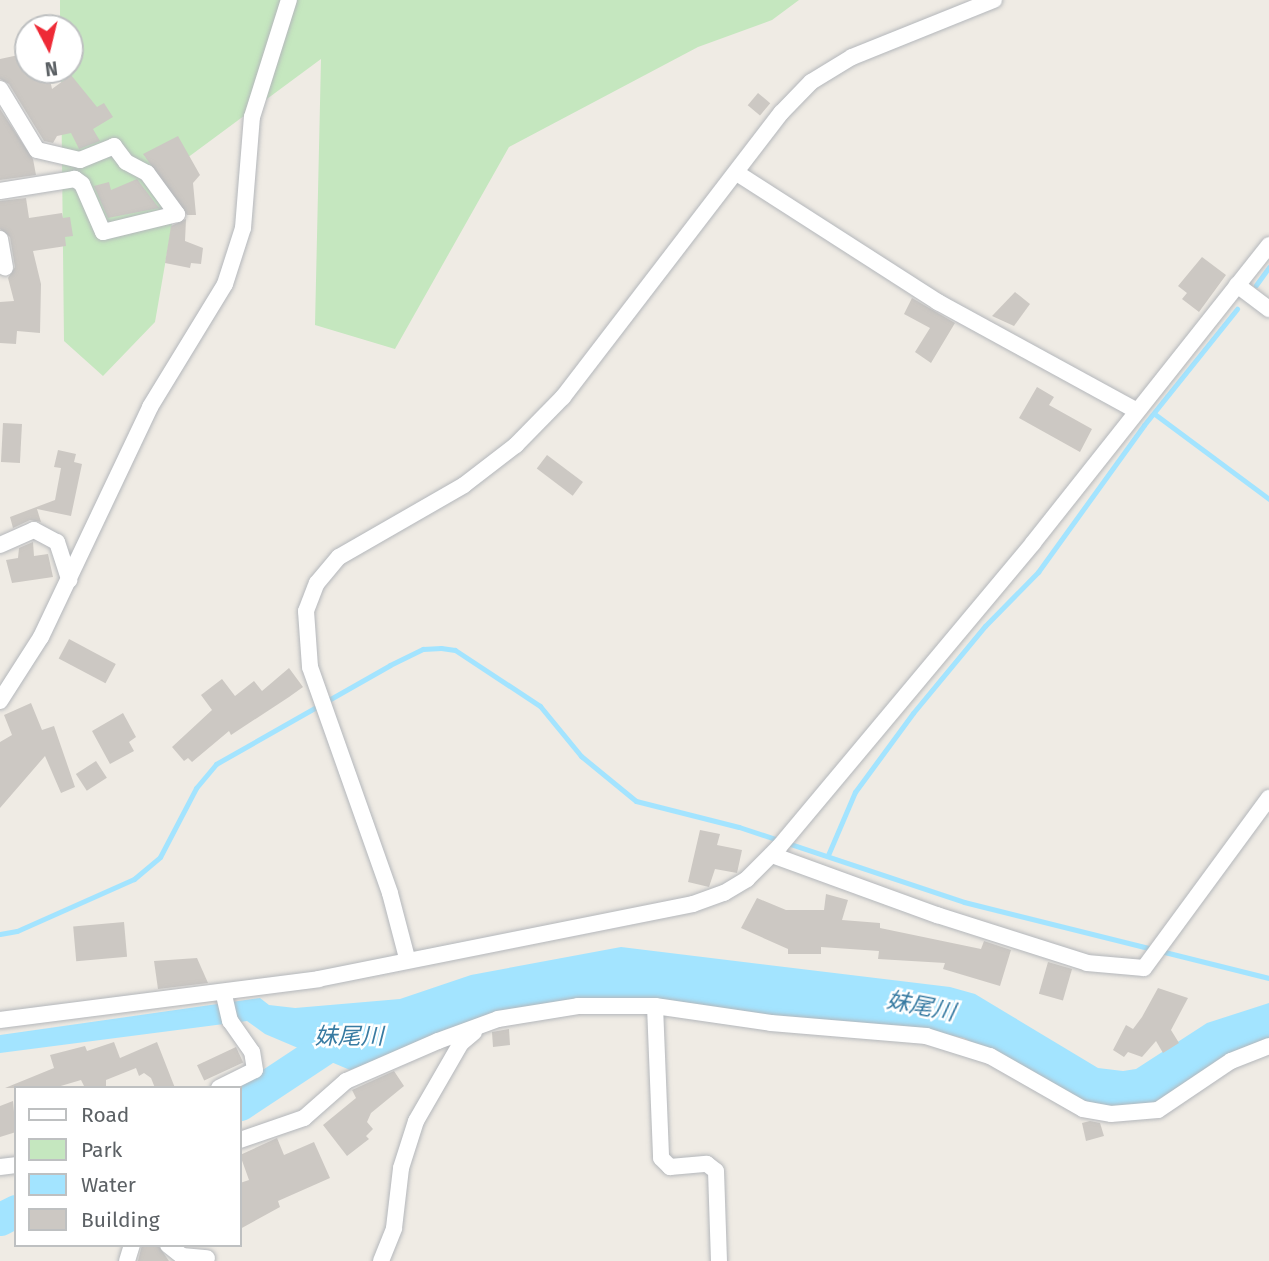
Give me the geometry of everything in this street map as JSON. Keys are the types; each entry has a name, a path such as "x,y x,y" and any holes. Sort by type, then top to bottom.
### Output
{"street":[{"path":"0,701 41,637 150,407 214,305 236,257 252,117 289,0"},
{"path":"407,958 390,893 310,667 306,611 317,583 339,558 464,485 516,446 562,397 781,113 811,82 852,57 994,0"},
{"path":"0,89 37,150 80,160 114,146 126,162 147,173 177,214 103,232 82,184 75,179 0,191"},
{"path":"737,173 938,302 1135,410"},
{"path":"0,239 5,268"},
{"path":"0,1020 227,1007 407,958 693,904 724,894 780,846 1033,543 1135,410 1269,245"},
{"path":"1237,285 1269,309"},
{"path":"0,545 34,530 57,542 68,580"},
{"path":"780,846 937,915 1087,963 1144,968 1269,798"},
{"path":"242,1139 304,1118 346,1081 481,1025 578,1006 655,1006 771,1023 926,1035 990,1056 1083,1109 1111,1114 1158,1110 1231,1061 1269,1046"},
{"path":"655,1006 661,1158 670,1167 707,1164 716,1171 719,1261"},
{"path":"223,1086 255,1070 252,1052 227,1007"},
{"path":"381,1261 394,1228 401,1168 416,1121 461,1043 481,1025"},
{"path":"171,1247 182,1256 207,1258"}],"green space":[{"path":"60,0 799,0 772,20 698,47 509,147 395,349 315,325 321,59 183,161 155,322 103,376 64,341 61,84 84,84 84,14 60,14"}],"water":[{"name":"妹尾川","path":"621,947 950,987 975,994 1098,1068 1123,1071 1136,1069 1207,1023 1269,1003 1269,1042 1152,1106 1125,1110 1082,1103 964,1038 904,1026 771,1017 662,999 591,1001 403,1050 350,1070 265,1034 247,1021 0,1053 0,1035 260,998 269,1005 295,1008 400,999 471,975"}],"building":[{"path":"14,56 14,84 51,84 52,89 59,84 78,84 97,107 104,103 113,117 93,129 100,141 79,149 71,133 57,136 53,143 44,141 9,84 0,79 0,59"},
{"path":"758,93 770,103 760,116 748,105"},
{"path":"0,109 33,159 36,175 0,180"},
{"path":"178,136 200,175 193,183 196,215 187,215 143,154"},
{"path":"137,179 159,208 108,218 94,186 109,182 111,190"},
{"path":"26,198 29,218 62,213 63,218 70,217 73,236 65,237 66,246 33,251 41,284 40,333 17,331 16,344 0,343 0,302 14,301 8,278 15,267 10,237 0,229 0,201"},
{"path":"186,219 185,241 203,248 201,264 191,263 190,268 165,263 171,226"},
{"path":"1202,257 1226,275 1199,312 1182,299 1187,293 1178,286"},
{"path":"1015,292 1030,304 1014,326 992,316"},
{"path":"912,298 955,323 931,363 915,352 930,328 904,314"},
{"path":"1037,387 1054,397 1049,405 1092,429 1080,452 1019,418"},
{"path":"3,423 22,424 20,463 1,462"},
{"path":"58,450 76,454 74,462 82,464 71,516 37,509 41,522 30,520 13,528 10,517 55,500 61,468 54,467"},
{"path":"547,455 583,482 573,496 537,469"},
{"path":"33,542 34,556 48,554 53,577 12,583 6,560 18,558 19,548"},
{"path":"69,639 116,664 105,683 59,658"},
{"path":"289,668 303,687 289,697 231,735 229,731 192,762 188,758 184,761 172,747 212,710 201,695 222,679 235,696 254,681 262,691"},
{"path":"31,703 42,730 54,726 75,787 61,793 45,756 0,808 0,742 12,735 4,715"},
{"path":"123,713 136,737 129,742 134,751 110,764 92,731"},
{"path":"96,761 107,778 87,791 76,774"},
{"path":"700,830 720,834 717,845 742,850 737,873 715,869 709,887 688,882"},
{"path":"826,894 848,900 842,920 880,923 880,928 981,949 984,941 1011,950 1000,986 943,969 945,963 878,959 879,951 821,947 821,954 788,954 788,949 741,928 757,898 786,910 824,910"},
{"path":"124,922 127,957 76,961 73,926"},
{"path":"197,958 208,983 158,989 154,961"},
{"path":"1048,962 1072,969 1063,1001 1039,994"},
{"path":"1158,988 1188,998 1171,1030 1179,1043 1163,1053 1156,1041 1142,1057 1128,1052 1124,1057 1113,1050 1126,1025 1133,1029"},
{"path":"509,1029 510,1045 493,1047 492,1032"},
{"path":"114,1042 120,1058 157,1042 174,1086 154,1086 151,1078 144,1073 139,1076 136,1068 106,1080 106,1086 84,1086 81,1080 61,1086 5,1088 54,1068 50,1055 85,1046 87,1051"},
{"path":"236,1047 243,1062 204,1081 197,1065"},
{"path":"394,1071 404,1086 371,1113 367,1122 373,1129 366,1136 369,1139 347,1156 323,1125 356,1098 352,1090"},
{"path":"13,1101 14,1133 0,1137 0,1106"},
{"path":"1082,1123 1100,1123 1104,1136 1086,1141"},
{"path":"277,1138 284,1155 314,1142 330,1178 278,1201 280,1207 242,1228 242,1182 249,1180 242,1154"},
{"path":"142,1247 159,1247 169,1261 138,1261"}],"waterway":[{"path":"1256,285 1269,267"},
{"path":"828,855 855,792 913,713 985,626 1038,572 1144,425 1237,309"},
{"path":"1156,415 1269,499"},
{"path":"0,934 17,931 134,879 160,857 196,788 216,764 390,665 423,649 441,648 455,650 540,706 581,756 636,801 739,827 964,902 1269,978"},
{"path":"242,1103 352,1030"},
{"path":"0,1219 14,1212"}]}
